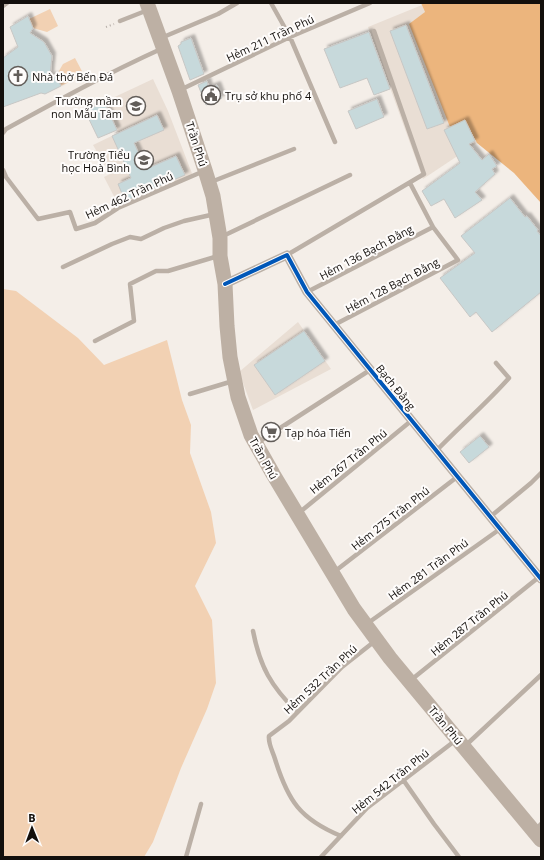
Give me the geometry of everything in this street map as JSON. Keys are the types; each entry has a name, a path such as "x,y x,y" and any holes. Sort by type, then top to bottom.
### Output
{"main road":[{"name":"Trần Phú","path":"148,6 179,91 207,176 220,238 220,256 225,284 230,357 238,397 251,435 354,609 410,682 460,743 539,832"}],"street":[{"path":"225,284 288,255"},
{"name":"Bạch Đằng","path":"288,255 307,292 540,578"}],"lane":[{"path":"3,6 7,3"},
{"path":"4,130 88,84 135,61 161,44 237,3"},
{"path":"271,3 290,37 335,142"},
{"name":"Hẻm 211 Trần Phú","path":"179,91 290,37 370,3"},
{"path":"120,21 148,6"},
{"path":"288,255 424,174 374,31"},
{"path":"207,176 294,149"},
{"name":"Hẻm 462 Trần Phú","path":"3,170 5,178 38,219 70,212 76,229 95,223 118,208 207,176"},
{"path":"220,238 237,228 350,175"},
{"path":"410,183 433,227"},
{"path":"63,267 130,237 141,239 164,228 184,221 216,214"},
{"name":"Hẻm 128 Bạch Đằng","path":"334,325 458,260 433,227"},
{"name":"Hẻm 136 Bạch Đằng","path":"307,292 433,227"},
{"path":"95,341 134,321 130,284 156,271 168,271 220,256"},
{"path":"436,451 462,424 492,398 509,378 496,363"},
{"path":"256,444 370,370"},
{"path":"190,394 235,380"},
{"name":"Hẻm 267 Trần Phú","path":"297,514 411,420"},
{"path":"490,517 541,473"},
{"name":"Hẻm 275 Trần Phú","path":"333,573 457,477"},
{"name":"Hẻm 281 Trần Phú","path":"366,625 500,529"},
{"name":"Hẻm 287 Trần Phú","path":"410,682 540,578"},
{"path":"254,631 261,661 268,676 280,693 297,712"},
{"name":"Hẻm 532 Trần Phú","path":"341,836 324,829 309,819 297,807 285,784 269,741 270,736 289,720 342,667 377,640"},
{"name":"Hẻm 542 Trần Phú","path":"321,857 367,808 460,743 541,675"},
{"path":"404,781 459,857"},
{"path":"186,857 201,804"}],"shaded area":[{"path":"421,3 541,3 541,203 514,173 477,143 465,120 450,127 409,24 425,12"},
{"path":"422,5 425,12 450,127 465,120 477,143 423,179 368,27"},
{"path":"50,9 58,26 47,32 33,28 29,19"},
{"path":"75,58 84,75 61,86 56,76 63,64"},
{"name":"Trường Tiểu học Hoà Bình","path":"153,79 168,111 193,176 120,208 104,177 110,174 93,145 118,133 104,102"},
{"path":"3,289 16,291 78,338 104,365 167,340 182,400 191,425 190,453 211,512 216,543 195,586 212,620 216,683 207,709 181,768 153,842 144,857 3,857"},
{"path":"298,322 331,369 253,410 239,372"}],"building":[{"path":"28,16 33,28 30,33 44,42 52,56 50,76 56,76 61,86 45,94 41,93 3,107 3,58 18,47 10,27"},
{"path":"406,25 444,123 427,129 390,31"},
{"path":"369,32 390,89 374,95 367,78 340,88 324,49"},
{"path":"191,38 204,74 190,80 178,46 181,42"},
{"name":"Trụ sở khu phố 4","path":"207,81 209,88 217,85 222,98 206,105 198,85"},
{"path":"377,99 384,117 356,129 348,111"},
{"path":"104,102 117,130 98,138 85,111"},
{"path":"157,115 164,130 134,143 146,169 176,156 185,175 125,201 118,184 131,178 112,136"},
{"path":"465,120 475,141 469,144 482,160 489,154 497,166 492,169 495,174 475,192 482,200 455,218 444,199 431,206 422,191 460,163 444,130"},
{"path":"510,198 525,217 527,216 541,236 541,292 492,332 476,312 470,317 440,278 475,253 461,236"},
{"path":"304,331 325,361 275,395 254,365"},
{"path":"480,436 489,447 469,463 460,452"}],"cycle path":[{"path":"225,284 287,255 307,292 541,579"}],"place":[{"name":"Nhà thờ Bến Đá","path":"18,76"},
{"name":"Trụ sở khu phố 4","path":"211,95"},
{"name":"Trường mầm non Mẫu Tâm","path":"136,106"},
{"name":"Trường Tiểu học Hoà Bình","path":"144,160"},
{"name":"Tạp hóa Tiến","path":"271,432"}]}
